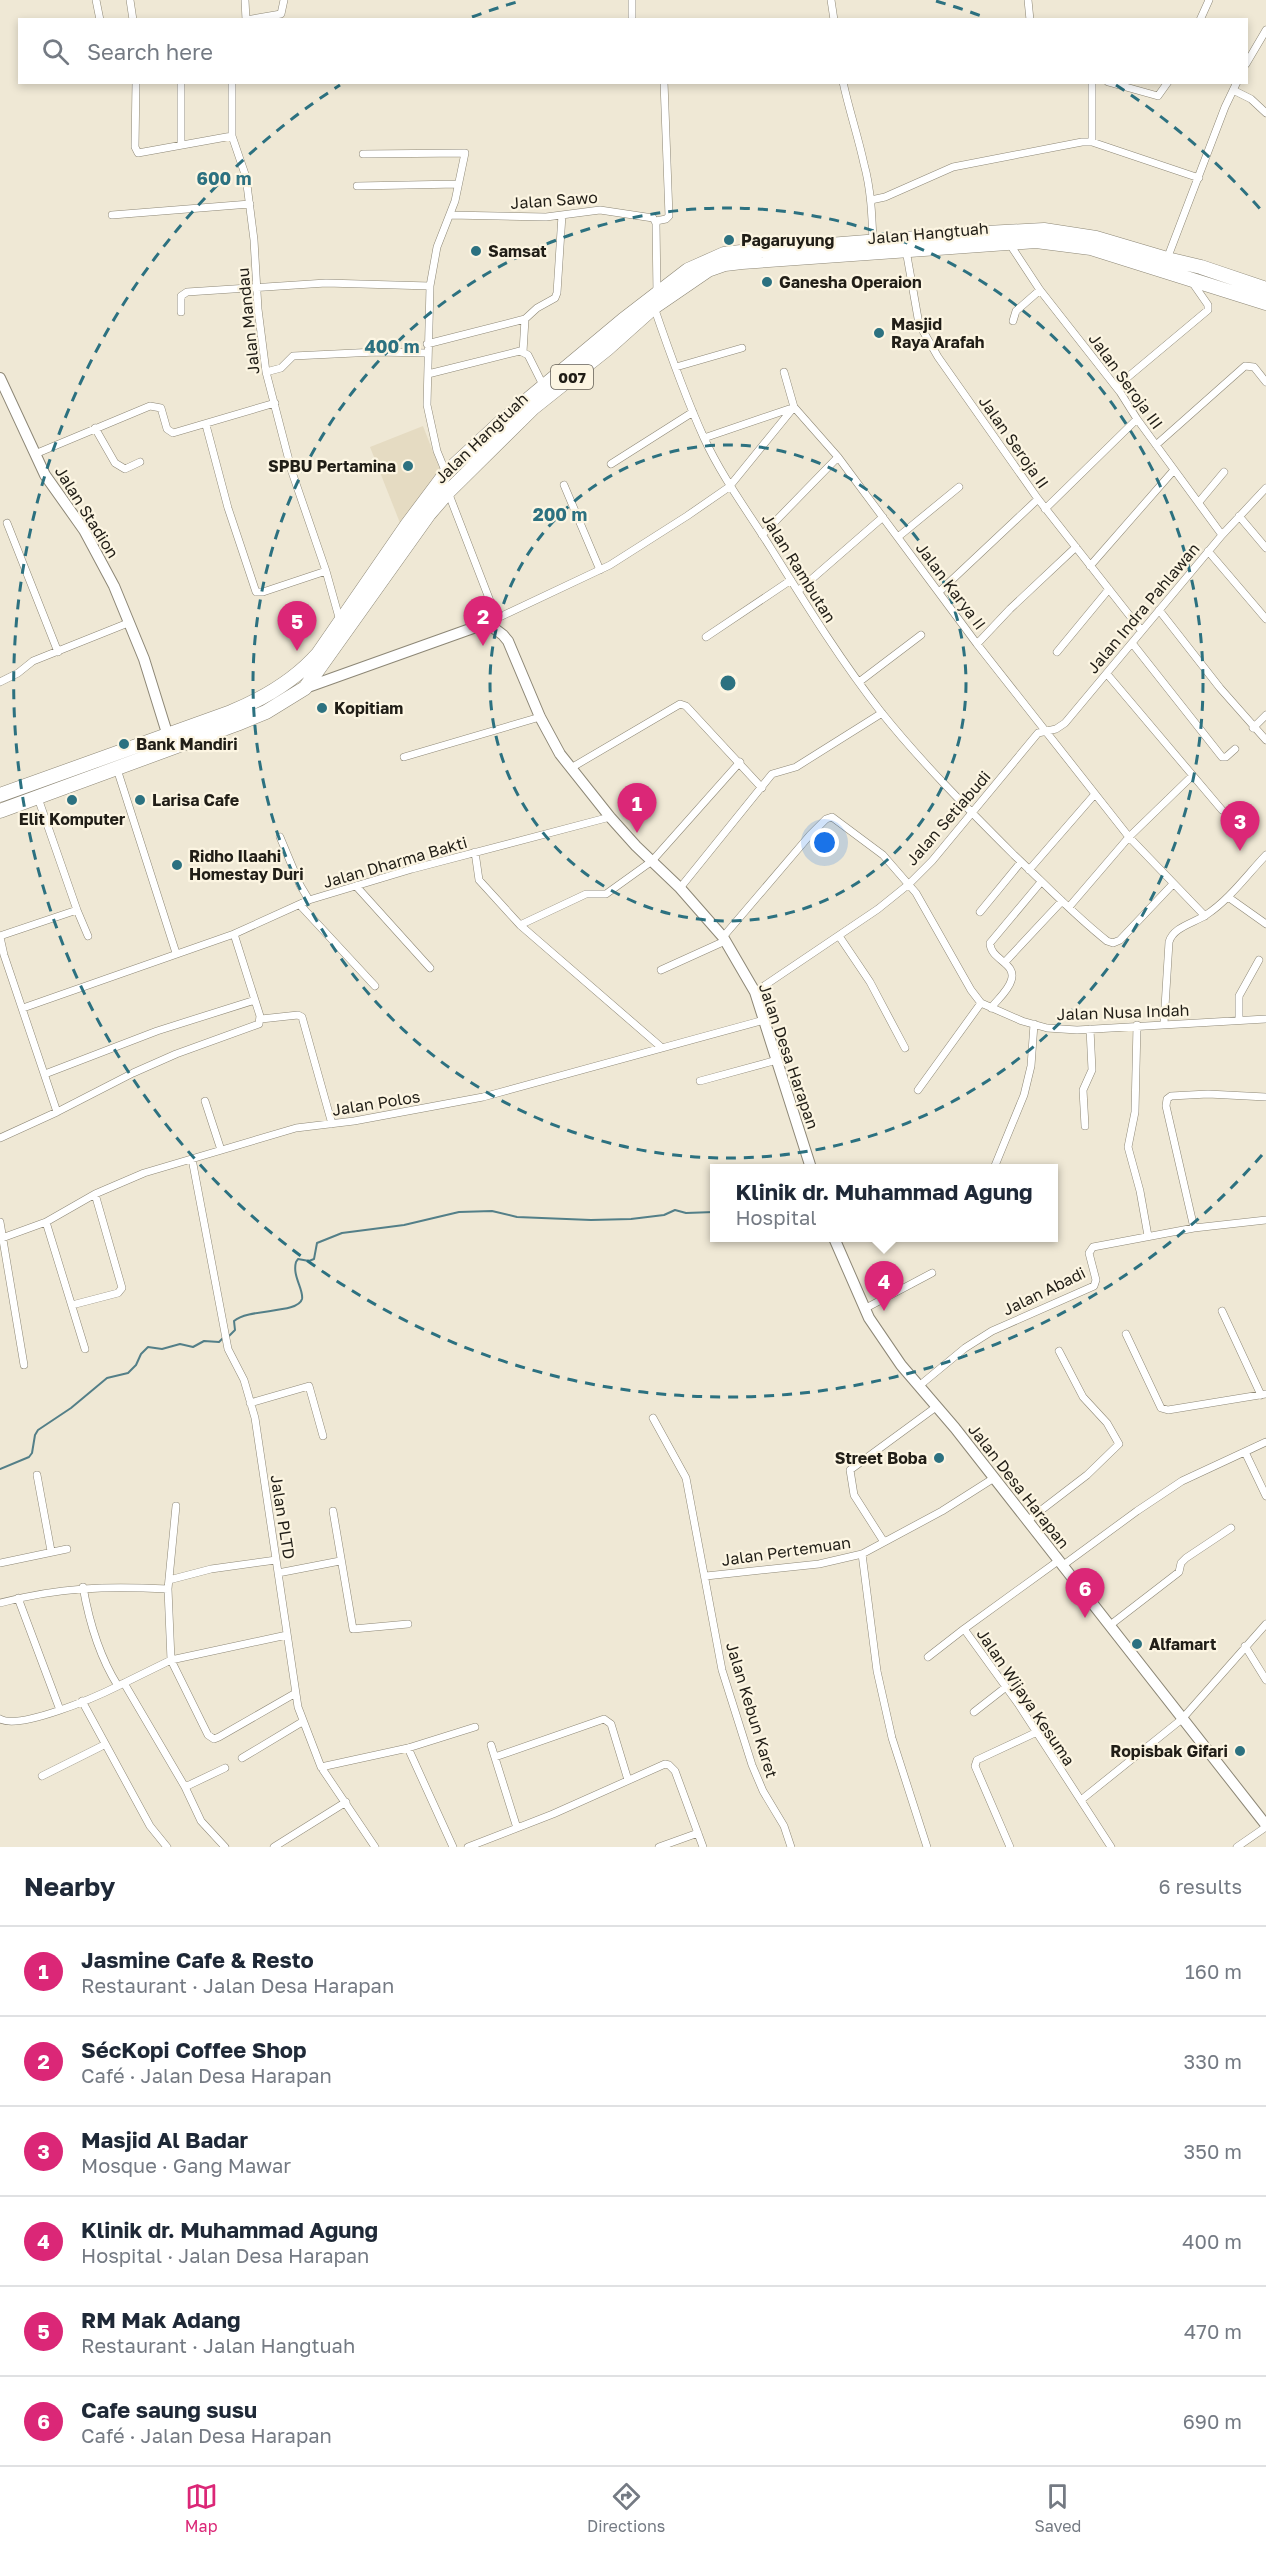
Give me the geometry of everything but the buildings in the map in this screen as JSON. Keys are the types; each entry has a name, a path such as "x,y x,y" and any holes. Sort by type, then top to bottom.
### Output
{"highway":[{"name":"Jalan Hangtuah","path":"656,300 708,270 725,264 906,250 1044,230 1096,237 1165,265 1188,277 1266,303"},
{"name":"Jalan Hangtuah","path":"0,811 266,712 304,688 448,492 533,408 688,270 724,254 873,242 968,240 1009,243 1036,241 1091,248 1165,265 1201,267 1266,289"},
{"name":"Jalan Hangtuah","path":"0,795 262,699 301,672 318,654 406,525 446,473 501,422 544,387 604,344"}],"street":[{"path":"96,0 100,18"},
{"path":"130,0 132,18"},
{"path":"245,0 246,18"},
{"path":"258,18 281,14 284,0"},
{"path":"632,0 632,17"},
{"path":"831,0 834,18"},
{"path":"1028,0 1030,18"},
{"path":"1201,18 1209,0"},
{"path":"1248,61 1266,30"},
{"path":"136,84 136,150 144,153 232,136"},
{"path":"181,84 181,145"},
{"name":"Jalan Mandau","path":"232,84 232,136 246,177 250,204 266,372 292,472 326,571 340,621"},
{"path":"656,300 656,221 669,216 664,84"},
{"path":"843,84 871,200 873,242"},
{"path":"1092,84 1092,142"},
{"path":"1115,84 1156,96 1161,95 1167,84"},
{"path":"1165,265 1236,84"},
{"path":"1233,90 1251,99 1266,113"},
{"path":"871,200 885,197 953,167 1092,142 1199,178"},
{"path":"363,154 465,153 450,215 437,247 430,286 427,344 428,405 437,451 446,473"},
{"path":"357,186 458,184"},
{"path":"112,215 250,204"},
{"name":"Jalan Sawo","path":"450,215 546,217 600,210 642,215 656,221"},
{"path":"427,344 525,319 537,308 555,298 562,215"},
{"name":"Jalan Seroja III","path":"1009,243 1040,290 1116,387 1222,535"},
{"name":"Jalan Seroja II","path":"906,250 919,324 938,357 1038,499 1141,630"},
{"path":"1116,387 1208,310 1208,305 1188,277"},
{"path":"181,312 181,298 184,293 257,286 326,283 430,286"},
{"path":"1013,321 1016,311 1040,290"},
{"name":"Jalan Rambutan","path":"656,300 676,367 693,412 729,487 859,682 882,713 971,814 1107,942 1113,943 1120,940 1173,884"},
{"path":"523,352 525,319"},
{"path":"676,367 742,348"},
{"path":"266,372 281,368 293,356 376,352 427,353"},
{"path":"428,374 523,352 528,355 544,387"},
{"path":"1156,445 1245,366 1254,367 1266,382"},
{"path":"784,372 794,407"},
{"name":"Jalan Stadion","path":"0,378 45,475 100,557 144,659 167,733"},
{"path":"35,454 153,406 161,408 170,433 206,425 275,403"},
{"path":"704,438 794,407"},
{"path":"304,688 491,621 600,570 729,487 794,407"},
{"name":"Jalan Karya II","path":"794,407 838,457 977,644 1095,794 1130,837 1205,916"},
{"path":"610,464 693,412"},
{"path":"1045,508 1137,419"},
{"path":"206,425 228,508 256,592 263,592 326,571"},
{"path":"95,428 118,466 125,469 140,462"},
{"path":"762,535 838,457"},
{"path":"1090,566 1174,471"},
{"path":"1198,502 1224,472"},
{"path":"564,485 600,570"},
{"path":"898,537 958,487"},
{"name":"Jalan Indra Pahlawan","path":"1036,735 1046,730 1060,728 1208,551 1266,488"},
{"path":"448,492 491,621"},
{"path":"939,591 1038,499"},
{"path":"1239,516 1266,548"},
{"path":"798,591 882,517"},
{"path":"7,523 58,652"},
{"path":"977,644 1076,547"},
{"path":"1208,551 1266,619"},
{"path":"706,637 791,580"},
{"path":"1057,652 1109,589"},
{"path":"1159,610 1253,728 1266,740"},
{"name":"Jalan Desa Harapan","path":"491,621 508,641 540,717 560,754 610,817 680,888 724,939 755,992 811,1164"},
{"path":"0,682 18,674 33,661 128,623"},
{"path":"859,682 921,635"},
{"path":"1132,643 1220,756 1226,757 1235,749"},
{"path":"1107,674 1222,810"},
{"path":"571,768 680,704 686,706 762,788"},
{"path":"680,888 775,772 796,768 882,713"},
{"path":"1253,728 1266,715"},
{"path":"404,757 540,717"},
{"name":"Jalan Setiabudi","path":"755,992 839,936 909,884 932,861 1036,735"},
{"path":"520,925 586,894 610,892 652,861 740,762"},
{"path":"117,769 176,953"},
{"path":"1069,907 1130,837 1192,776"},
{"path":"1029,870 1095,794"},
{"path":"38,798 88,936"},
{"name":"Jalan Dharma Bakti","path":"23,1008 234,934 309,900 475,852 610,817"},
{"path":"661,969 724,939 810,835 829,817 836,818 883,855 909,884 981,1003 918,1090"},
{"path":"280,837 300,885 309,900"},
{"path":"475,852 479,880 520,925 661,1047"},
{"path":"1164,1023 1170,938 1175,932 1205,916 1228,897 1266,855"},
{"path":"980,912 1021,862"},
{"path":"991,1008 1011,984 1012,978 1009,966 992,953 990,943 1041,882"},
{"path":"356,886 430,968"},
{"path":"1228,897 1266,924"},
{"path":"1005,962 1062,901"},
{"path":"300,905 375,986"},
{"path":"57,1112 4,956 0,936 77,910"},
{"path":"0,1138 176,1054 257,1026 261,1019 234,934"},
{"path":"839,936 870,982 905,1048"},
{"path":"1239,1020 1239,996 1259,960"},
{"path":"45,1074 158,1030 255,1000"},
{"name":"Jalan Nusa Indah","path":"981,1003 1006,1016 1047,1028 1090,1029 1266,1018"},
{"path":"261,1019 298,1015 302,1017 333,1124"},
{"name":"Jalan Polos","path":"1,1242 46,1222 95,1194 144,1173 296,1128 333,1124 483,1098 765,1020"},
{"path":"996,1164 1024,1095 1031,1066 1034,1024"},
{"path":"1137,1025 1135,1112 1128,1148 1140,1191 1148,1236"},
{"path":"1085,1126 1083,1090 1092,1070 1090,1029"},
{"path":"700,1082 777,1060"},
{"path":"1194,1228 1166,1106 1167,1099 1171,1096 1208,1094 1266,1097"},
{"path":"205,1101 221,1150"},
{"name":"Jalan PLTD","path":"192,1159 228,1349 244,1380 255,1418 293,1666 294,1694 302,1722 321,1767 375,1847"},
{"path":"72,1305 118,1293 122,1288 95,1194"},
{"name":"Jalan Abadi","path":"919,1386 965,1348 992,1331 1094,1286 1096,1280 1089,1253 1093,1247 1194,1228 1266,1220"},
{"path":"0,1222 1,1242 24,1365"},
{"path":"46,1222 85,1349"},
{"name":"Jalan Desa Harapan","path":"836,1242 869,1318 896,1358 1028,1521 1266,1826"},
{"path":"866,1308 932,1273"},
{"path":"1126,1334 1161,1408 1168,1410 1263,1394 1222,1311"},
{"path":"1028,1521 1087,1475 1119,1444 1107,1423 1083,1397 1059,1351"},
{"path":"250,1403 309,1386 323,1436"},
{"path":"884,1542 854,1495 850,1470 936,1407"},
{"name":"Jalan Kebun Karet","path":"653,1418 686,1478 722,1670 752,1765 763,1791 784,1826 791,1847"},
{"name":"Jalan Wijaya Kesuma","path":"1111,1847 1037,1732 964,1629 1006,1597 1060,1564 1182,1481 1266,1442"},
{"path":"1245,1452 1266,1496"},
{"path":"38,1475 51,1551"},
{"name":"Jalan Pertemuan","path":"706,1575 819,1563 862,1554 942,1511 994,1478"},
{"path":"176,1506 168,1589 171,1660 204,1727 212,1738 219,1737 294,1694"},
{"path":"333,1511 353,1629 408,1624"},
{"path":"1109,1626 1179,1572 1181,1563 1186,1558 1231,1528"},
{"path":"0,1563 67,1549"},
{"path":"862,1554 877,1671 892,1738 927,1847"},
{"path":"169,1580 211,1569 276,1560"},
{"path":"278,1573 340,1561"},
{"path":"0,1603 83,1587 121,1586 168,1589"},
{"path":"83,1587 100,1649 185,1787 201,1821 225,1847"},
{"path":"18,1598 60,1710"},
{"path":"1080,1800 1182,1719 1266,1624"},
{"path":"928,1657 964,1629"},
{"path":"0,1719 15,1723 60,1710 171,1660 287,1635"},
{"path":"1245,1646 1266,1680"},
{"path":"974,1712 1006,1687"},
{"path":"82,1701 150,1826 167,1847"},
{"path":"495,1757 604,1719 611,1724 628,1780"},
{"path":"242,1758 302,1722"},
{"path":"321,1767 408,1748 475,1727"},
{"path":"1010,1847 975,1766 977,1760 1037,1732"},
{"path":"42,1776 104,1744"},
{"path":"491,1745 517,1828"},
{"path":"408,1748 453,1847"},
{"path":"468,1847 661,1765 669,1765 675,1771 703,1847"},
{"path":"185,1787 225,1768"},
{"path":"274,1847 346,1802"},
{"path":"1237,1847 1266,1826"},
{"path":"659,1847 698,1833"}],"shaded area":[{"path":"423,426 442,475 402,528 370,447"}],"waterway":[{"path":"229,1336 235,1330 234,1321 241,1317 299,1304 302,1295 295,1267 296,1262 298,1259 309,1261 314,1259 317,1243 342,1233 404,1225 459,1212 492,1211 517,1217 591,1220 631,1219 664,1215 675,1210 686,1213 710,1212"},
{"path":"0,1469 29,1457 38,1430 71,1408 107,1378 128,1373 148,1347 162,1349 180,1344 193,1347 204,1341 219,1342 223,1338"}],"place":[{"name":"Pagaruyung","path":"729,240"},
{"name":"Samsat","path":"476,251"},
{"name":"Ganesha Operaion","path":"767,282"},
{"name":"Masjid Raya Arafah","path":"879,333"},
{"name":"SPBU Pertamina","path":"408,466"},
{"name":"SécKopi Coffee Shop","path":"483,646"},
{"name":"RM Mak Adang","path":"297,651"},
{"name":"Kopitiam","path":"322,708"},
{"name":"Bank Mandiri","path":"124,744"},
{"name":"Elit Komputer","path":"72,800"},
{"name":"Larisa Cafe","path":"140,800"},
{"name":"Jasmine Cafe & Resto","path":"637,833"},
{"name":"Masjid Al Badar","path":"1240,851"},
{"name":"Ridho Ilaahi Homestay Duri","path":"177,865"},
{"name":"Klinik dr. Muhammad Agung","path":"884,1311"},
{"name":"Street Boba","path":"939,1458"},
{"name":"Cafe saung susu","path":"1085,1618"},
{"name":"Alfamart","path":"1137,1644"},
{"name":"Ropisbak Gifari","path":"1240,1751"}]}
